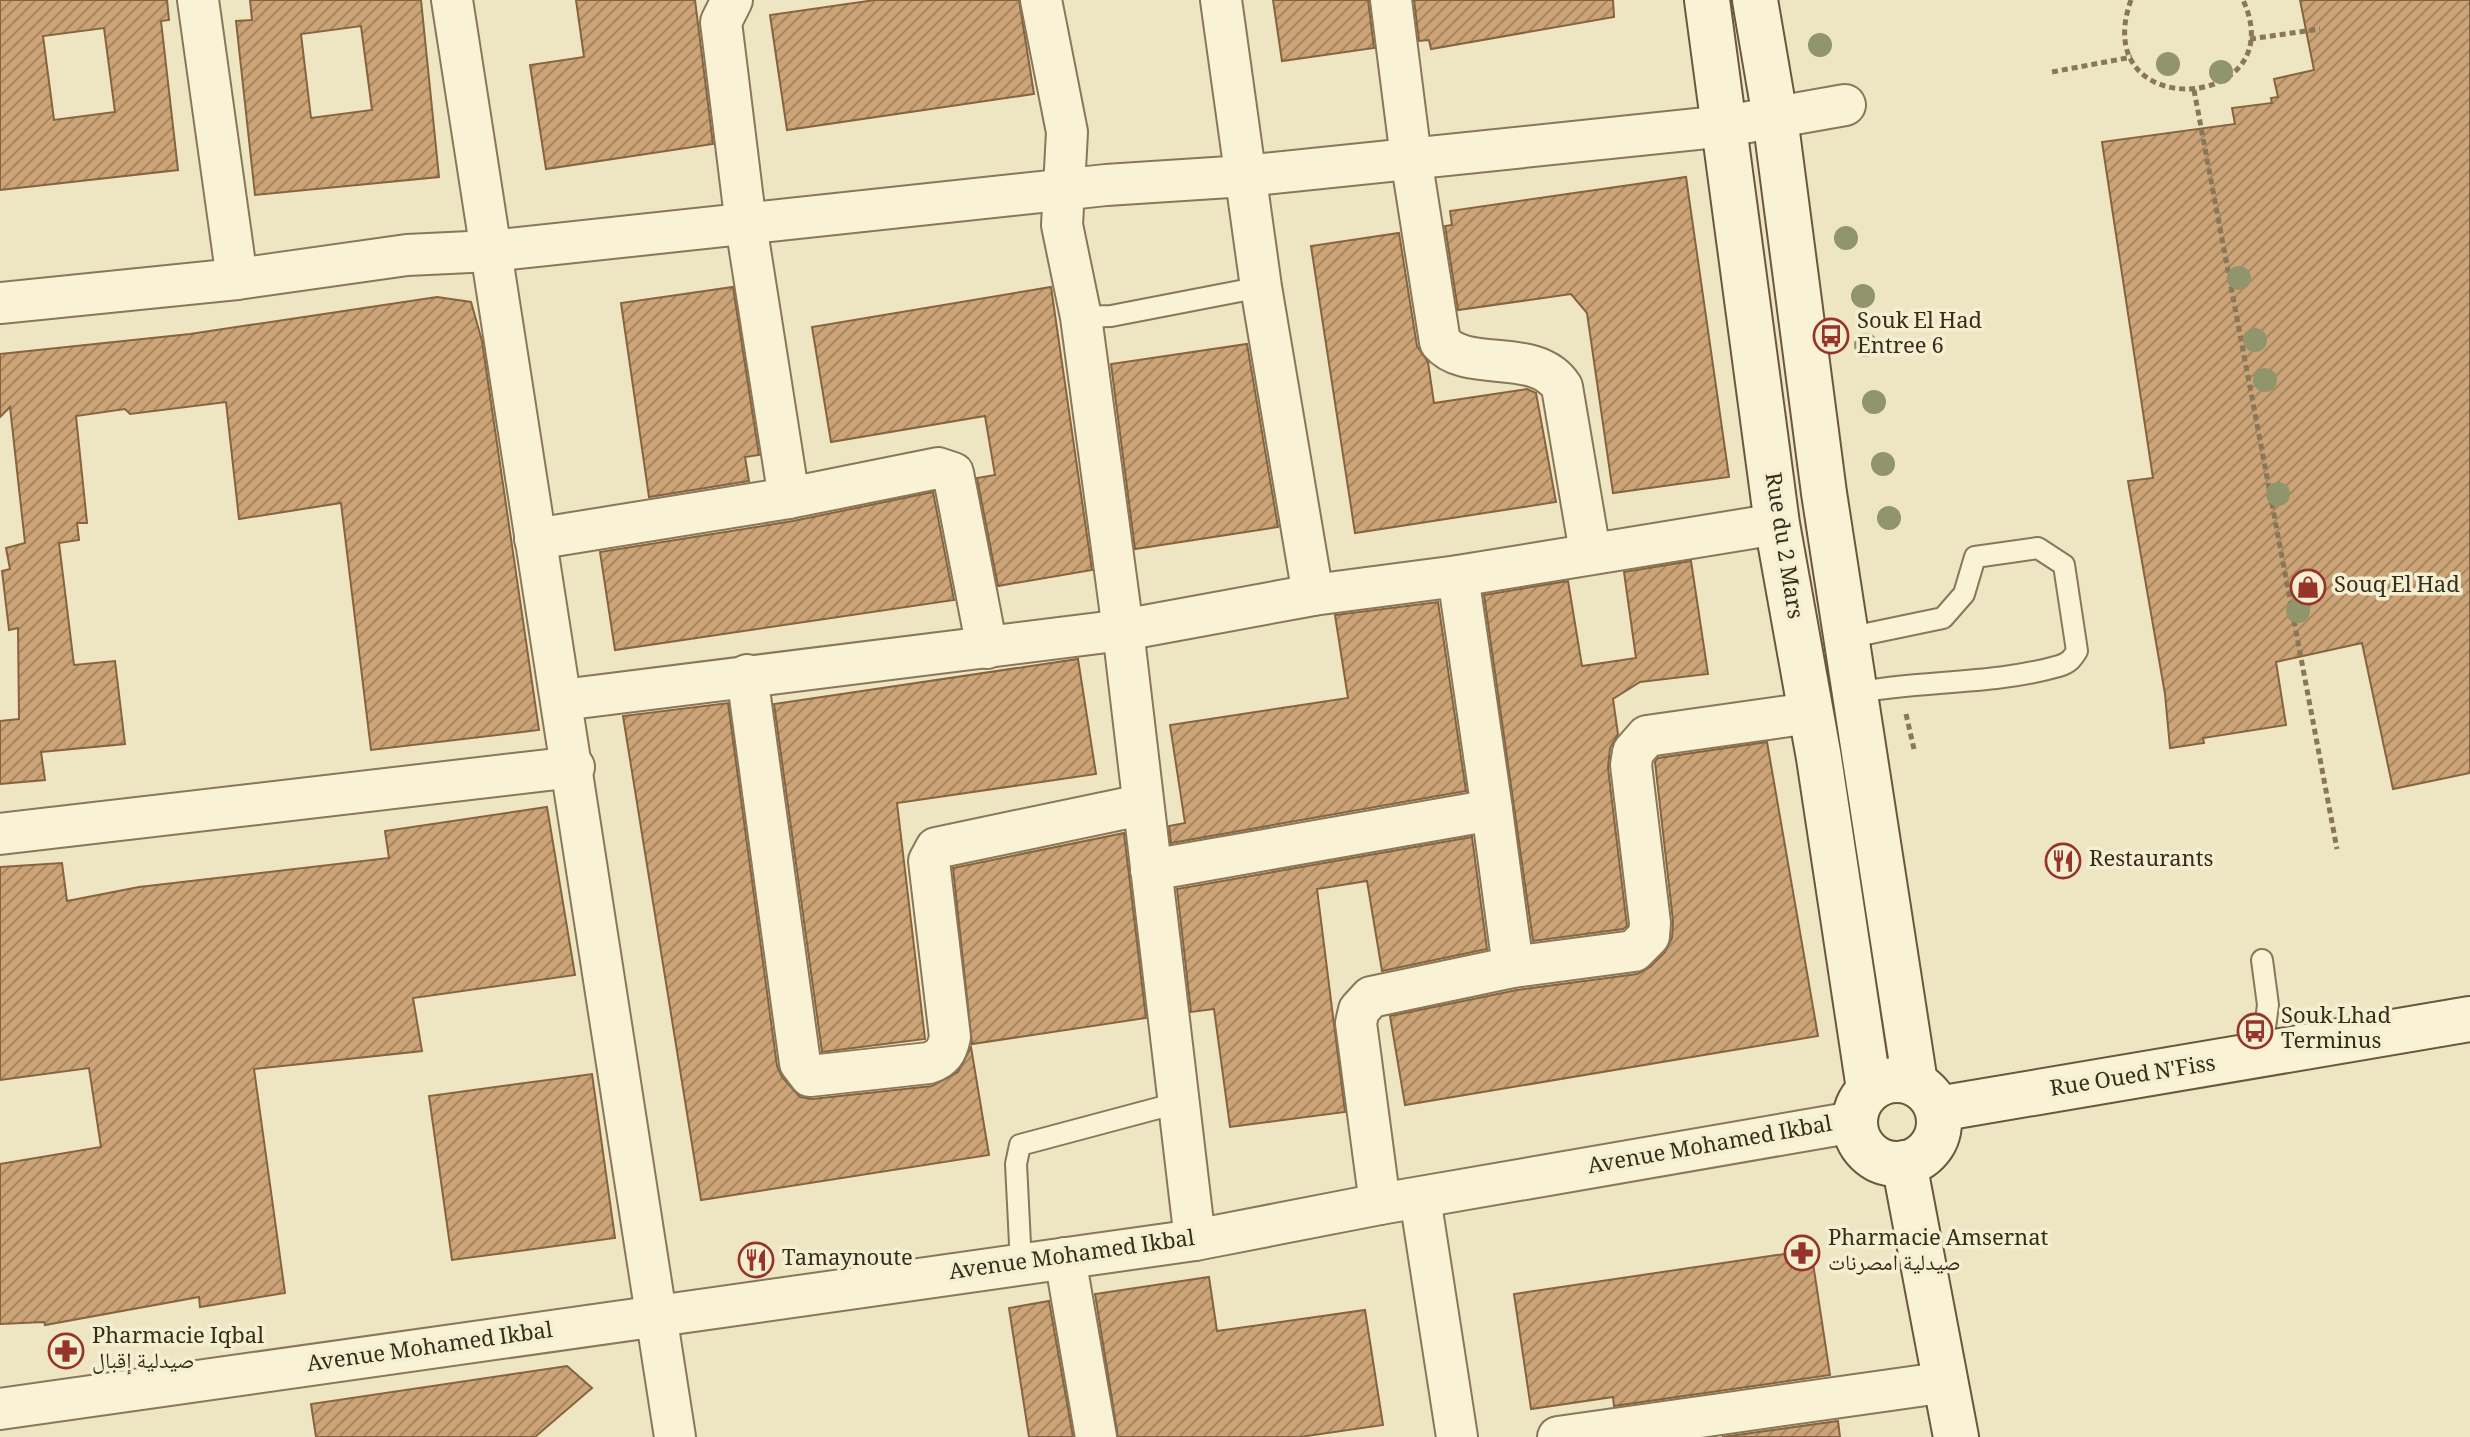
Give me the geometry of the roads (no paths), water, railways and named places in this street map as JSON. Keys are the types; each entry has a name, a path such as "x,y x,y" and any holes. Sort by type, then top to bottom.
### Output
{"street":[{"path":"198,0 237,279"},
{"path":"452,0 535,539 574,767 675,1437"},
{"path":"732,0 721,22 746,225 789,498"},
{"path":"1041,0 1067,132 1062,225 1081,317 1123,630 1141,805 1181,1102 1195,1240"},
{"path":"1221,0 1261,287 1313,595"},
{"path":"1391,0 1411,158 1440,342 1454,353 1532,366 1556,379 1562,387 1590,552"},
{"name":"Rue du 2 Mars","path":"1707,0 1777,524 1810,713 1862,1106"},
{"path":"1755,0 1775,117 1854,693 1926,1096 1938,1133 1925,1154 1904,1163 1891,1164 1869,1153 1861,1145 1862,1106 1891,1080 1926,1096"},
{"path":"0,303 237,279 407,255 491,251 1062,190 1245,176 1726,126 1845,105"},
{"path":"535,539 789,498 938,468 953,473 987,648"},
{"path":"562,700 1123,630 1313,595 1458,576 1590,552 1777,524"},
{"path":"1458,576 1513,967"},
{"path":"747,675 800,1063 810,1076 929,1063 942,1057 948,1048 950,1037 929,861 936,848 1141,805"},
{"path":"1380,1204 1356,1023 1359,1010 1371,997 1513,967 1634,951 1649,936 1650,923 1631,765 1639,742 1647,736 1810,713"},
{"path":"0,834 574,767"},
{"path":"1151,870 1492,810"},
{"name":"Rue Oued N'Fiss","path":"1926,1096 2261,1057 2470,1019"},
{"name":"Avenue Mohamed Ikbal","path":"0,1409 579,1329 656,1313 1195,1240 1420,1198 1862,1106"},
{"path":"1904,1163 1956,1437"},
{"path":"1420,1198 1457,1437"},
{"path":"1065,1258 1096,1437"},
{"path":"1558,1437 1947,1382"}],"lane":[{"path":"1081,317 1111,316 1261,287"},
{"path":"1847,638 1943,618 1964,594 1975,557 2038,548 2064,565 2077,651 2071,661 2015,673 1900,684 1854,693"},
{"path":"2261,1057 2268,1005 2262,960"},
{"path":"1021,1264 1016,1164 1020,1145 1181,1102"}],"place":[{"name":"Souk El Had Entree 6","path":"1831,336"},
{"name":"Souq El Had","path":"2308,587"},
{"name":"Restaurants","path":"2063,861"},
{"name":"Souk Lhad Terminus","path":"2255,1031"},
{"name":"Pharmacie Amsernat صيدلية امصرنات","path":"1802,1253"},
{"name":"Tamaynoute","path":"756,1260"},
{"name":"Pharmacie Iqbal صيدلية إقبال","path":"66,1351"}]}
